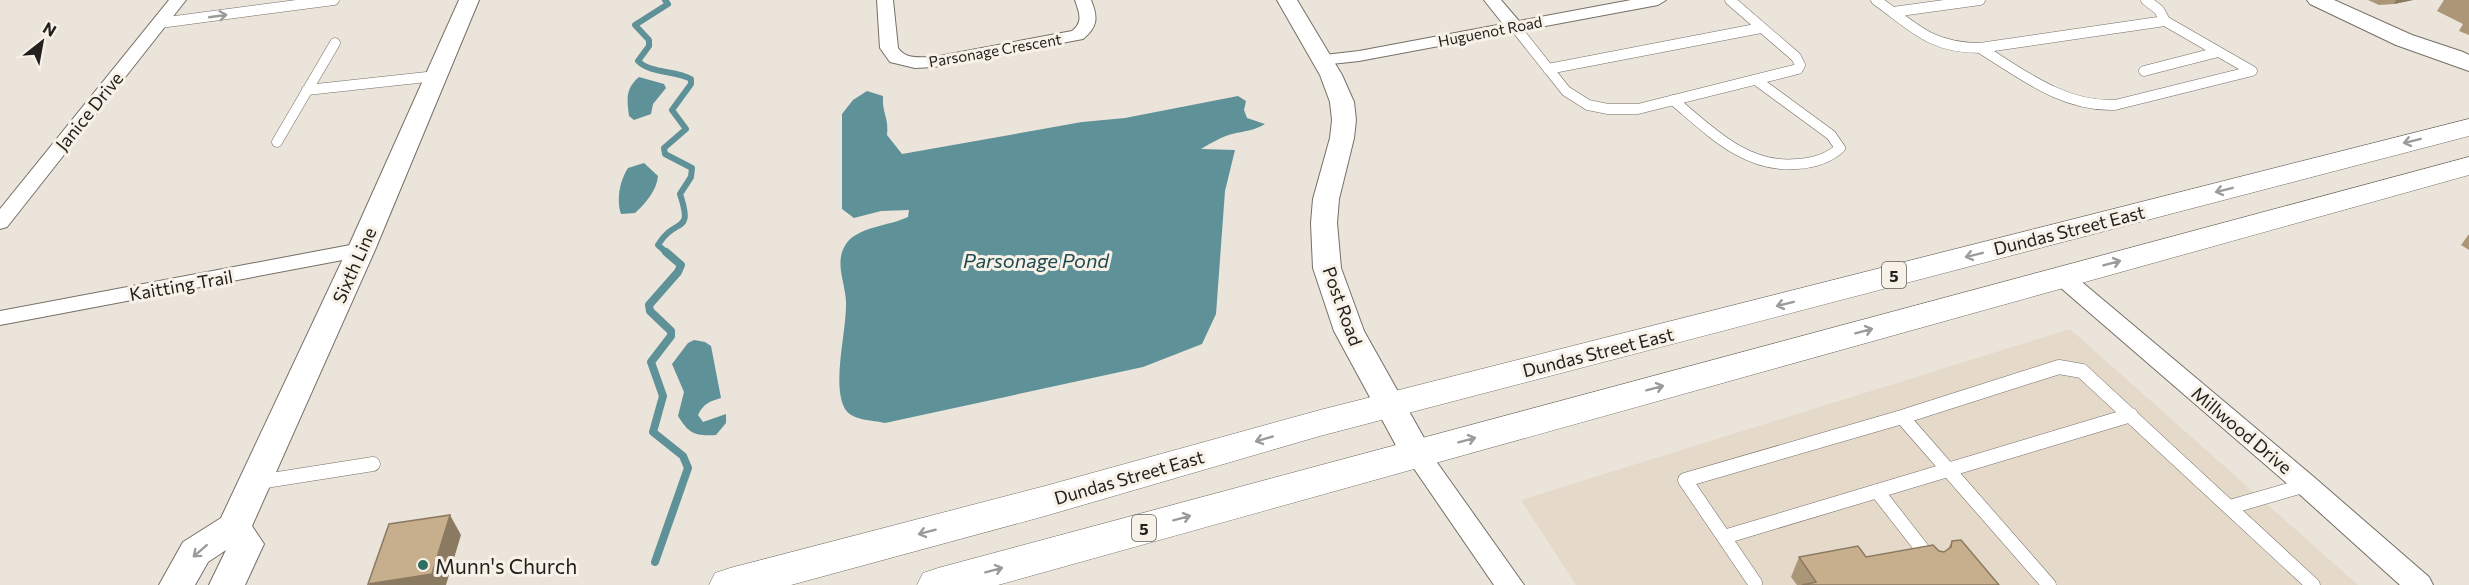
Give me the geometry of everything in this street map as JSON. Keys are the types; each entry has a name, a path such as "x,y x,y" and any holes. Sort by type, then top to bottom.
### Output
{"main road":[{"name":"Dundas Street East","path":"730,585 1392,405 2469,127"},
{"name":"5","path":"938,585 2469,166"}],"street":[{"name":"Janice Drive","path":"0,223 178,0"},
{"name":"Sixth Line","path":"234,527 361,250 469,0"},
{"name":"Parsonage Crescent","path":"885,0 889,48 896,57 915,63 934,62 1077,35 1088,28 1089,23 1083,0"},
{"name":"Post Road","path":"1287,0 1340,94 1344,120 1342,138 1326,199 1324,233 1327,268 1349,331 1392,405 1417,454 1510,585"},
{"path":"1492,0 1515,27"},
{"name":"Huguenot Road","path":"1322,60 1359,56 1658,0"},
{"path":"2317,0 2404,40 2469,64"},
{"path":"2404,40 2429,62 2469,84"},
{"name":"Kaitting Trail","path":"0,318 361,250"},
{"name":"Millwood Drive","path":"2062,277 2306,485 2419,585"},
{"path":"177,585 195,552 234,527 246,544 227,585"}],"lane":[{"path":"160,23 334,0"},
{"path":"1515,27 1572,96 1598,107 1629,110 1792,71 1800,65 1796,57 1730,0"},
{"path":"1876,0 1933,41 1945,46 1980,48 2165,21"},
{"path":"1893,12 1980,0"},
{"path":"1980,48 2059,96 2094,106 2115,105 2252,71 2165,21 2160,16 2159,10 2146,0"},
{"path":"1548,69 1761,28"},
{"path":"277,142 335,43"},
{"path":"2144,71 2218,51"},
{"path":"307,90 436,76"},
{"path":"1673,100 1745,157 1769,165 1793,166 1829,159 1840,148 1831,135 1756,80"},
{"path":"1755,583 1685,480 1902,417 2059,367 2082,371 2313,585"},
{"path":"1724,537 2131,415"},
{"path":"1902,417 2049,585"},
{"path":"254,483 373,464"},
{"path":"2230,507 2306,485"},
{"path":"1877,491 1933,563"}],"shaded area":[{"path":"2070,329 2358,585 1576,585 1521,500"}],"water":[{"path":"639,77 664,84 666,88 653,104 651,114 634,120 629,116 628,95 634,81"},
{"name":"Parsonage Pond","path":"867,91 883,96 887,135 902,154 1082,122 1125,118 1238,96 1246,101 1244,110 1247,118 1265,124 1224,137 1201,149 1235,150 1225,191 1216,314 1202,344 1143,367 885,423 862,419 847,412 839,384 846,313 840,265 843,251 851,238 865,230 908,217 909,210 881,211 854,218 842,209 842,114 853,100"},
{"path":"644,163 658,176 653,191 635,213 621,214 619,196 625,173 628,168"},
{"path":"694,340 711,346 721,398 707,404 698,415 703,422 726,414 726,423 716,435 693,433 678,416 684,392 672,364 688,343"}],"building":[{"path":"450,515 432,574 368,584 389,524"},
{"path":"1961,540 1999,585 1802,585 1816,582 1799,557 1858,546 1866,557 1933,545 1939,551 1944,552 1951,547 1952,541"}],"waterway":[{"path":"665,0 668,4 635,25 649,40 649,46 638,61 650,68 691,79 691,84 672,110 686,129 664,148 665,154 692,168 691,177 680,194 684,207 684,221 664,236 658,245 668,254"},
{"path":"655,562 688,468 683,456 653,432 663,396 651,362 671,336 671,331 650,311 649,305 678,272 681,265 666,252"}],"place":[{"name":"Munn's Church","path":"423,565"}]}
